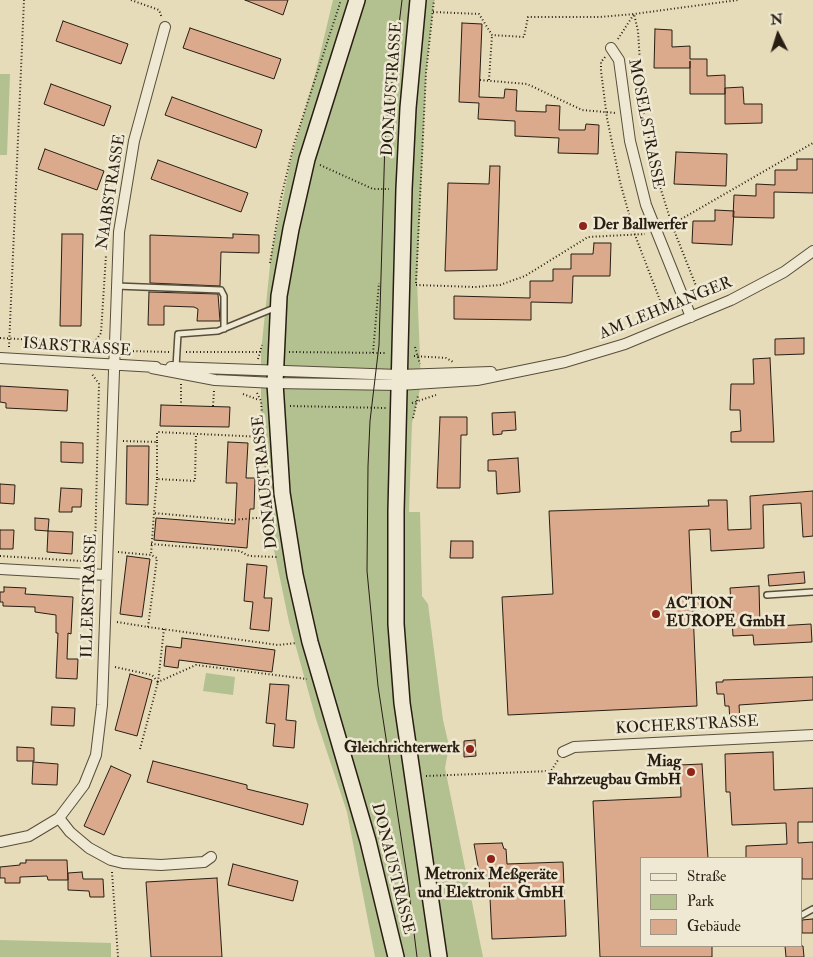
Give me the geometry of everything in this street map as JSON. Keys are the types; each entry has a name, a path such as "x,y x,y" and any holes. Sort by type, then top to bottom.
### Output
{"main road":[{"name":"DONAUSTRASSE","path":"357,0 306,159 282,269 278,307 268,352 275,377 281,485 294,574 310,642 368,841 396,957"},
{"name":"DONAUSTRASSE","path":"418,0 408,108 404,189 396,586 399,662 407,740 439,957"}],"street":[{"name":"NAABSTRASSE","path":"113,364 115,286 119,232 131,157 146,92 165,27"},
{"name":"MOSELSTRASSE","path":"611,48 620,60 625,112 637,173 656,234 691,317"},
{"name":"AM LEHMANGER","path":"275,377 477,380 565,362 610,349 691,317 759,286 813,251"},
{"name":"ISARSTRASSE","path":"4,358 152,368 215,380 256,382 275,377"},
{"name":"ILLERSTRASSE","path":"0,842 30,836 59,818 84,785 96,755 101,724 113,364"},
{"name":"ISARSTRASSE","path":"152,368 257,369 275,377"},
{"name":"AM LEHMANGER","path":"421,380 470,373 520,371"},
{"path":"0,569 106,575"},
{"name":"KOCHERSTRASSE","path":"563,752 574,747 813,734"},
{"path":"59,818 81,842 112,860 146,865 204,862 211,857"}],"lane":[{"path":"115,286 221,290 224,296 224,328"},
{"path":"176,367 178,334 224,328 278,307"},
{"path":"767,595 813,592"}],"path":[{"path":"4,358 9,338 24,0"},
{"path":"131,0 159,10 165,27"},
{"path":"270,266 281,198 292,155 316,71 341,0"},
{"path":"416,294 426,73 434,0"},
{"path":"663,308 635,235 620,182 606,113 601,62 634,14 738,0"},
{"path":"433,12 479,14 492,35 488,80"},
{"path":"492,35 524,37"},
{"path":"480,80 528,84 582,110 606,113 625,112"},
{"path":"416,285 474,287 500,285 525,276 588,237 656,234 813,143"},
{"path":"292,155 306,159 373,189 422,189"},
{"path":"0,338 94,343 101,333 106,248"},
{"path":"373,353 379,283"},
{"path":"262,344 268,352"},
{"path":"412,423 421,380 419,357 414,346"},
{"path":"113,350 400,353 419,357 446,358 470,373"},
{"path":"257,369 268,352"},
{"path":"0,556 81,561 91,557 95,551 99,384 92,373 84,372"},
{"path":"181,406 182,381"},
{"path":"256,382 256,391 261,400 266,473"},
{"path":"213,406 214,389"},
{"path":"150,555 157,479 157,432 263,437"},
{"path":"157,479 195,480 196,434"},
{"path":"110,440 157,442"},
{"path":"267,491 275,541"},
{"path":"154,513 231,520 270,517"},
{"path":"151,544 240,551 249,556 278,557"},
{"path":"277,549 280,566"},
{"path":"106,550 150,555 157,558 148,627"},
{"path":"104,620 278,645 299,643"},
{"path":"140,749 158,682 164,629"},
{"path":"103,665 152,675 158,682"},
{"path":"158,682 196,665 309,679 307,670"},
{"path":"423,776 551,771 563,752"},
{"path":"112,860 118,957"}],"green space":[{"path":"333,0 434,0 426,73 417,280 421,385 412,423 409,512 420,512 422,596 428,604 443,720 449,746 445,768 483,957 375,957 347,812 316,719 289,622 268,521 261,401 261,352 271,256 292,155 316,71"},
{"path":"0,74 10,74 7,155 0,155"},
{"path":"206,673 235,677 233,695 203,691"},
{"path":"0,940 111,943 111,957 0,957"}],"building":[{"path":"245,0 288,0 283,15"},
{"path":"63,21 128,44 121,64 56,41"},
{"path":"462,23 482,24 479,97 504,98 505,89 517,90 516,111 546,112 546,105 560,106 559,130 585,130 586,124 599,125 598,154 558,153 559,138 515,136 515,121 478,119 479,103 459,102"},
{"path":"190,28 281,59 274,79 183,48"},
{"path":"655,29 672,30 672,47 690,46 690,59 707,59 707,76 725,75 725,88 743,87 744,104 762,104 762,123 725,124 725,94 690,94 690,68 654,68"},
{"path":"51,84 111,106 104,126 44,104"},
{"path":"172,97 262,130 256,148 165,115"},
{"path":"45,149 104,171 97,190 38,169"},
{"path":"676,152 727,154 726,186 674,184"},
{"path":"797,159 813,159 813,193 774,192 774,218 733,217 734,195 756,196 756,184 775,185 775,170 797,170"},
{"path":"158,160 248,193 241,212 151,179"},
{"path":"490,166 500,166 497,270 445,271 448,183 489,184"},
{"path":"715,210 734,211 732,245 692,243 693,221 715,221"},
{"path":"62,234 83,234 81,326 60,326"},
{"path":"233,234 259,235 259,253 221,252 220,286 150,283 150,235 233,238"},
{"path":"594,243 611,243 610,276 573,276 572,303 531,302 531,320 454,319 454,296 530,298 530,281 553,281 553,269 571,269 571,254 593,254"},
{"path":"149,292 218,294 220,321 197,321 198,309 194,307 164,306 164,325 148,325"},
{"path":"804,338 804,354 775,355 775,339"},
{"path":"770,358 774,442 731,442 731,432 741,431 740,410 730,410 731,384 754,384 753,359"},
{"path":"0,386 68,390 67,411 6,408 6,403 0,402"},
{"path":"161,405 230,407 229,427 160,426"},
{"path":"515,412 516,430 502,431 502,434 493,435 492,413"},
{"path":"440,417 467,417 467,435 461,435 460,488 437,488"},
{"path":"61,442 83,443 83,463 61,462"},
{"path":"228,442 248,443 246,478 255,478 254,509 250,509 247,548 154,540 156,518 235,524 237,483 226,483"},
{"path":"127,446 149,446 148,505 126,504"},
{"path":"518,458 520,492 497,494 496,471 488,471 488,460"},
{"path":"0,484 15,485 14,504 0,503"},
{"path":"61,488 82,489 81,507 72,507 72,512 59,512"},
{"path":"813,491 813,536 803,537 801,503 763,505 764,548 711,551 710,529 689,530 692,600 719,599 720,607 693,610 697,706 508,715 502,597 553,594 549,511 709,506 708,500 727,500 728,530 751,529 750,496"},
{"path":"35,518 49,519 48,531 35,530"},
{"path":"0,530 14,530 13,549 0,549"},
{"path":"48,531 73,532 72,554 47,552"},
{"path":"451,541 473,541 473,558 450,558"},
{"path":"127,556 150,559 142,617 120,614"},
{"path":"247,564 267,566 264,598 272,598 269,631 250,629 253,602 244,601"},
{"path":"804,572 805,583 769,586 768,575"},
{"path":"759,586 760,627 811,624 812,642 754,645 753,635 733,636 730,588"},
{"path":"4,587 26,588 25,594 73,597 71,634 68,633 67,659 78,659 77,679 56,678 58,633 56,633 56,615 35,612 35,607 3,606 3,602 0,602 0,592 4,592"},
{"path":"182,638 275,650 272,672 179,660 178,668 164,666 166,646 181,648"},
{"path":"130,674 152,680 137,736 115,730"},
{"path":"813,677 813,700 739,705 740,721 730,721 729,706 725,706 724,694 717,694 716,682 723,682 723,680"},
{"path":"270,684 289,685 286,720 296,721 294,748 273,746 275,724 266,723"},
{"path":"52,707 75,708 74,726 51,725"},
{"name":"Gleichrichterwerk","path":"475,740 476,756 464,757 464,741"},
{"path":"17,747 34,748 34,761 17,761"},
{"path":"773,752 774,790 813,788 813,822 798,822 798,843 813,842 813,879 803,879 803,857 746,857 746,846 787,844 786,823 732,825 730,792 726,792 725,754"},
{"path":"153,761 247,785 247,789 308,804 303,825 147,782"},
{"path":"33,762 58,764 57,785 32,784"},
{"path":"702,764 708,857 640,857 640,947 712,947 712,957 600,957 593,801 681,797 680,765"},
{"path":"111,766 131,775 104,835 84,826"},
{"path":"502,843 504,849 506,849 507,864 563,862 566,936 492,939 489,877 480,877 474,844"},
{"path":"26,860 67,860 68,880 48,880 47,876 20,877 20,883 5,883 5,878 0,878 0,867 20,865 20,863 26,863"},
{"path":"233,864 298,881 293,901 228,885"},
{"path":"82,872 83,879 103,879 104,897 90,897 89,891 68,890 68,873"},
{"path":"217,878 222,957 151,957 146,882"},
{"path":"813,919 813,933 803,933 803,920"},
{"path":"803,946 804,957 786,957 785,947"}],"tram line":[{"path":"402,0 385,140 379,345 370,421 368,466 367,571 378,686 407,876 417,957"}],"place":[{"name":"Der Ballwerfer","path":"583,226"},
{"name":"ACTION EUROPE GmbH","path":"656,614"},
{"name":"Gleichrichterwerk","path":"470,749"},
{"name":"Miag Fahrzeugbau GmbH","path":"691,772"},
{"name":"Metronix Meßgeräte und Elektronik GmbH","path":"491,859"}]}
